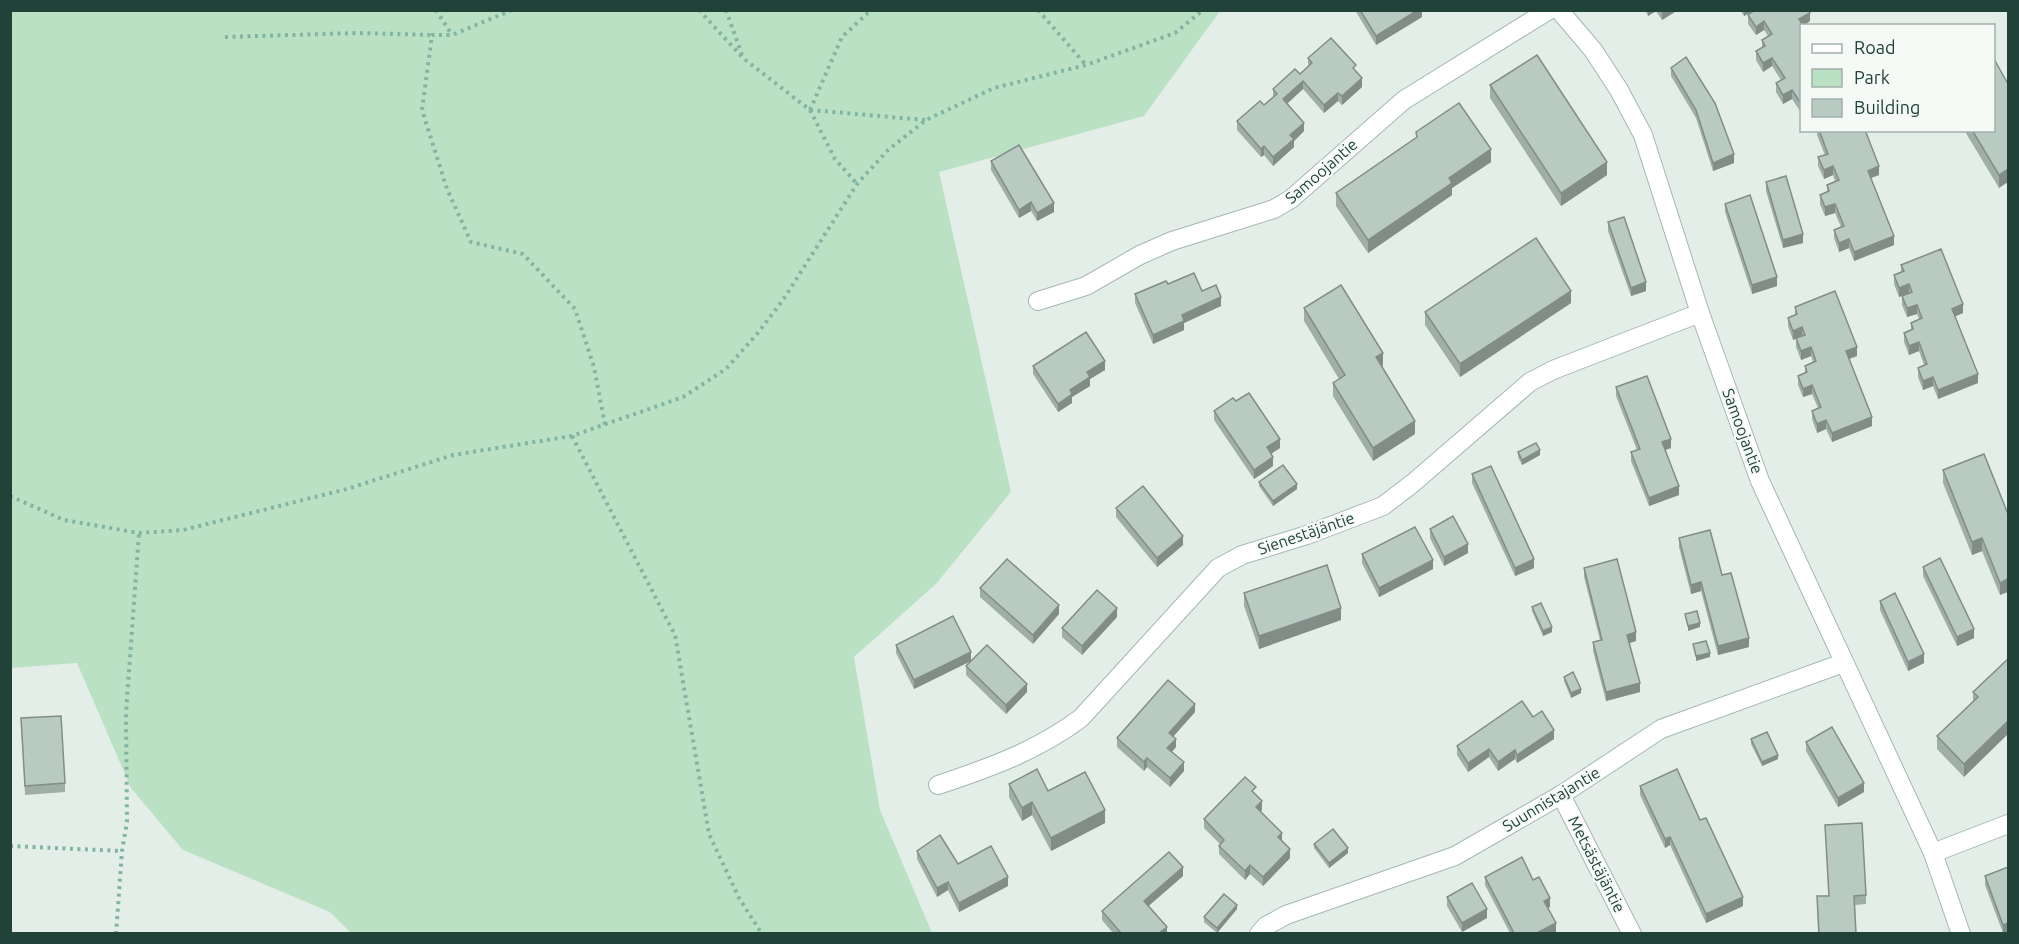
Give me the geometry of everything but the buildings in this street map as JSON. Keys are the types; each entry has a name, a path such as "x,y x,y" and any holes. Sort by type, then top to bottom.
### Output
{"street":[{"name":"Samoojantie","path":"1038,301 1086,286 1140,255 1172,241 1274,209 1291,199 1404,100 1549,10"},
{"name":"Samoojantie","path":"1559,10 1593,50 1619,90 1643,135 1700,313 1760,481 1933,853 1961,933"},
{"name":"Sienestäjäntie","path":"938,785 1004,763 1062,733 1081,718 1218,568 1242,555 1307,535 1383,506 1530,382 1554,370 1700,313"},
{"name":"Suunnistajantie","path":"1259,933 1266,926 1286,915 1455,856 1561,795 1661,729 1843,663"},
{"name":"Metsästäjäntie","path":"1561,795 1632,933"},
{"path":"1933,853 2008,824"}],"path":[{"path":"436,10 452,35"},
{"path":"225,37 358,33 452,35 512,10"},
{"path":"699,10 743,58 810,110 836,159 857,184"},
{"path":"726,10 743,58"},
{"path":"810,110 842,37 865,13 871,10"},
{"path":"1038,10 1086,65"},
{"path":"10,496 64,520 140,533 183,531 347,489 453,455 572,436 682,397 726,369 783,300 857,184 888,150 926,120 994,88 1086,65 1175,33 1203,10"},
{"path":"432,35 422,110 447,189 471,242 524,254 575,309 594,367 605,425"},
{"path":"810,110 926,120"},
{"path":"572,436 675,635 709,834 739,898 762,933"},
{"path":"116,933 122,851 127,822 126,713 140,533"},
{"path":"10,846 122,851"}],"green space":[{"path":"11,11 1220,11 1144,116 939,172 1011,492 936,584 854,657 880,810 932,933 351,933 330,912 183,850 131,788 77,663 11,668"}]}
